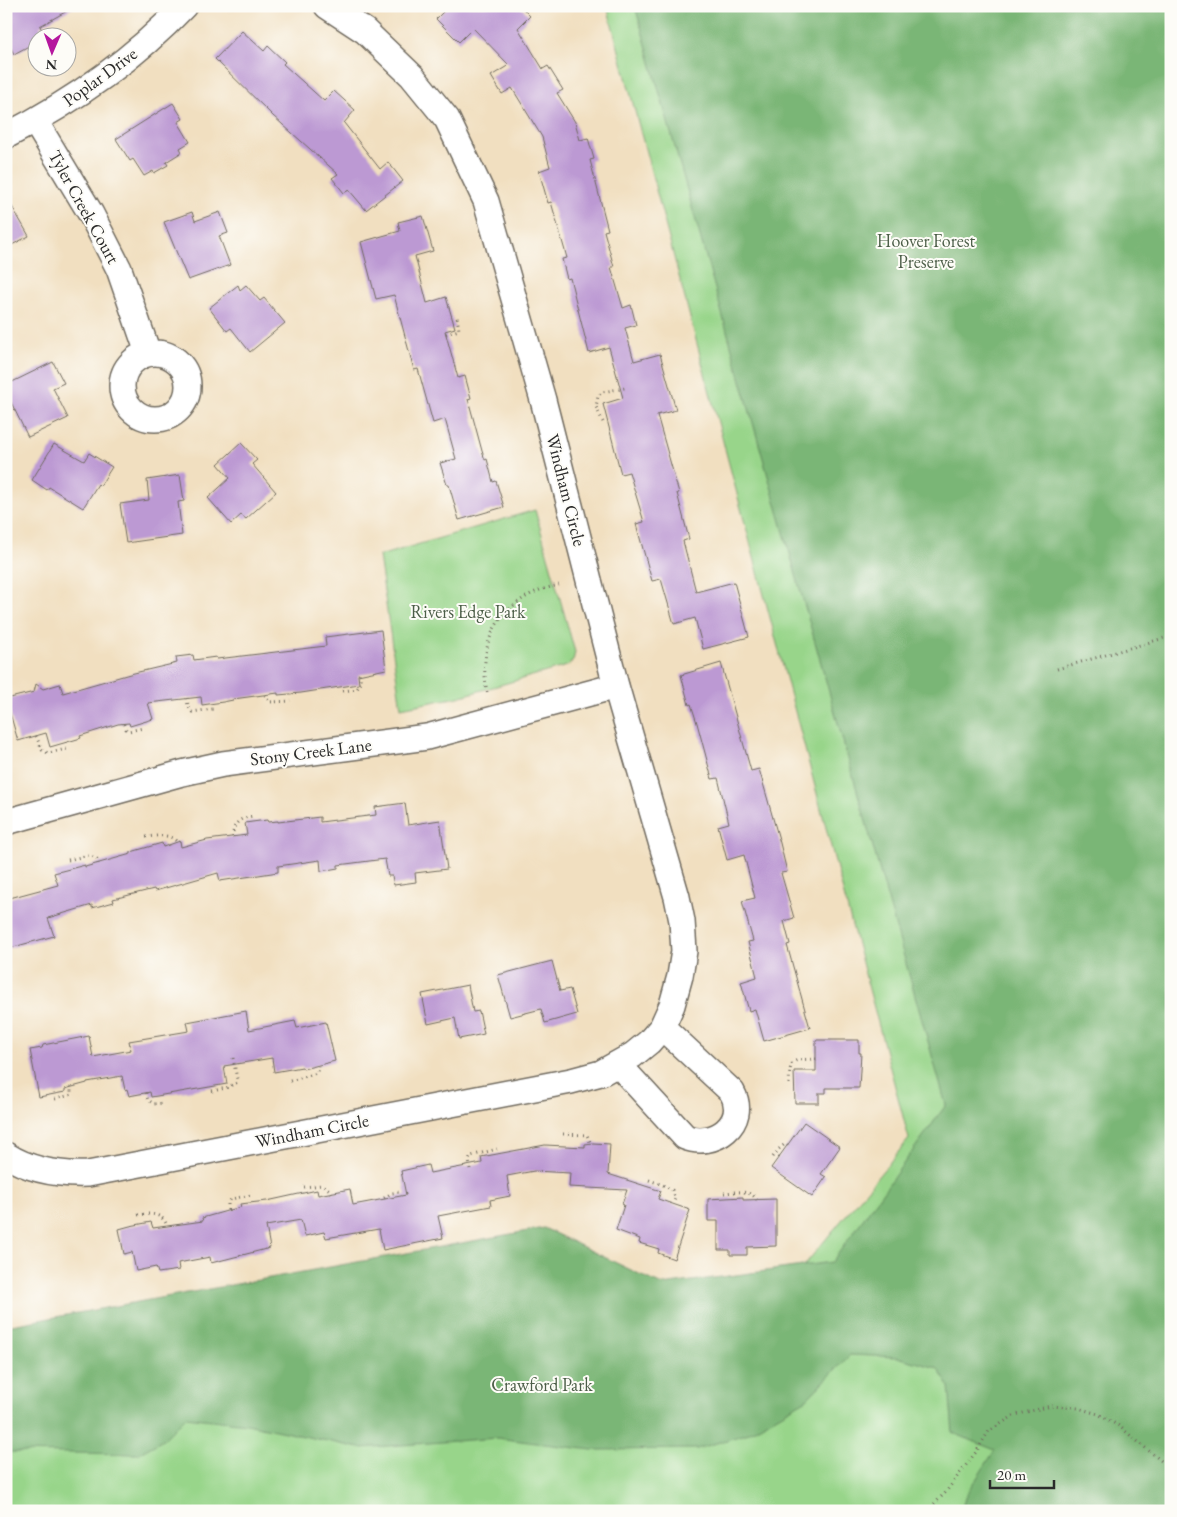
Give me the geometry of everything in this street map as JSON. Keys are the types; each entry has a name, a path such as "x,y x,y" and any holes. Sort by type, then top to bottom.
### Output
{"street":[{"name":"Poplar Drive","path":"6,136 35,121 93,85 128,59 184,6"},
{"name":"Windham Circle","path":"6,1155 17,1162 40,1170 68,1175 88,1174 571,1081 601,1073 633,1055 649,1042 662,1027 672,1005 680,976 684,951 682,921 677,897 616,686 543,400 486,201 446,119 412,76 365,31 327,6"},
{"name":"Tyler Creek Court","path":"35,121 91,214 119,269 148,353"},
{"name":"Stony Creek Lane","path":"6,822 174,775 222,764 427,737 616,686"},
{"path":"618,1064 685,1137 694,1141 706,1141 717,1137 726,1130 733,1122 737,1111 737,1100 732,1092 662,1027"}],"path":[{"path":"446,334 459,330 457,316"},
{"path":"603,422 596,407 598,396 602,392 625,388"},
{"path":"487,692 484,662 488,641 498,620 514,605 534,592 559,585"},
{"path":"1057,669 1171,636"},
{"path":"343,691 357,689 361,683 360,673"},
{"path":"265,695 269,702 291,700"},
{"path":"187,698 188,706 192,712 214,709"},
{"path":"124,724 129,731 144,728"},
{"path":"36,736 42,750 48,753 67,749"},
{"path":"232,837 232,832 238,820 255,816"},
{"path":"146,837 165,836 174,838 177,842"},
{"path":"68,860 89,855 97,859 98,864"},
{"path":"212,1091 226,1088 236,1083 233,1058"},
{"path":"789,1084 789,1070 793,1062 802,1059 818,1059"},
{"path":"290,1081 317,1073 318,1066"},
{"path":"55,1099 71,1095 71,1086"},
{"path":"146,1093 148,1100 154,1104 164,1103"},
{"path":"563,1134 587,1135 591,1144"},
{"path":"774,1156 782,1146 788,1145"},
{"path":"470,1169 468,1160 471,1156 497,1149"},
{"path":"649,1180 672,1190 675,1199 673,1204"},
{"path":"304,1187 322,1185 330,1190 332,1195"},
{"path":"384,1198 392,1193 399,1192"},
{"path":"724,1193 750,1193 757,1200"},
{"path":"228,1210 228,1204 231,1199 251,1195"},
{"path":"138,1215 162,1216 167,1226"},
{"path":"927,1511 945,1493 976,1452 989,1431 1016,1415 1051,1406 1078,1408 1098,1414 1119,1426 1171,1468"}],"green space":[{"name":"Hoover Forest Preserve","path":"607,6 1171,6 1171,1511 6,1511 6,1351 662,1312 783,1291 909,1139"},
{"name":"Hoover Forest Preserve","path":"635,6 1171,6 1171,1511 961,1511 966,1495 995,1450 953,1433 949,1386 937,1368 897,1357 850,1355 807,1399 746,1434 697,1449 592,1450 497,1438 360,1448 247,1424 186,1417 163,1440 138,1454 6,1452 6,1326 544,1228 662,1285 832,1262 946,1105"},
{"name":"Rivers Edge Park","path":"535,510 575,652 573,661 567,666 458,697 401,708 379,556"}],"building":[{"path":"6,6 76,6 40,26 41,28 28,28 28,46 14,54 6,39"},
{"path":"449,6 520,6 530,16 518,28 543,69 548,66 563,90 557,93 575,122 580,140 588,138 594,159 590,160 608,230 604,231 614,267 611,267 623,308 631,305 636,325 625,328 634,361 660,354 676,410 657,415 679,493 677,493 689,539 683,541 696,592 734,582 749,637 703,649 695,618 674,624 661,579 652,581 636,524 644,522 629,472 621,474 603,404 623,398 609,347 589,353 570,278 567,279 562,259 567,258 551,202 548,203 539,171 550,167 542,137 512,88 502,94 491,76 509,65 473,28 459,42 436,19"},
{"path":"242,31 264,51 268,46 285,62 283,64 324,101 334,91 355,110 344,123 380,169 388,162 403,181 366,210 349,190 344,193 332,178 338,174 273,116 215,59"},
{"path":"173,103 183,119 178,122 190,142 180,148 182,152 166,162 168,165 144,176 133,159 130,161 116,139"},
{"path":"6,196 29,236 6,248"},
{"path":"192,212 195,221 220,212 228,233 219,236 230,265 188,280 164,222"},
{"path":"423,216 433,251 415,256 427,303 446,297 455,328 445,331 458,378 465,376 471,398 468,399 482,451 485,460 487,459 493,482 496,481 504,507 459,520 449,485 447,485 440,463 456,459 445,419 433,423 418,369 414,370 394,295 376,299 361,242 400,231 398,222"},
{"path":"238,285 240,290 246,285 260,301 264,298 285,323 250,352 231,328 227,331 209,308"},
{"path":"53,362 64,383 53,388 68,418 28,437 6,392 6,385"},
{"path":"241,443 257,460 252,464 276,492 246,519 241,515 231,524 208,498 230,478 218,464"},
{"path":"54,444 84,461 89,453 112,467 100,486 98,484 83,508 49,487 47,490 32,480"},
{"path":"180,475 184,501 178,502 182,535 126,543 120,504 149,500 147,480"},
{"path":"381,630 386,669 358,675 359,684 301,693 278,695 278,693 233,699 202,705 201,697 148,703 153,719 130,726 129,723 118,724 50,747 46,733 18,741 6,699 34,692 36,684 43,689 60,684 63,693 177,663 176,657 193,655 194,660 216,657 217,659 326,646 325,637"},
{"path":"721,663 751,771 759,769 780,843 787,872 781,873 794,918 784,921 790,944 787,945 810,1028 764,1041 755,1009 749,1011 741,982 757,977 748,942 753,941 742,901 755,898 744,855 727,860 718,826 729,823 718,778 712,779 697,723 691,704 689,705 681,675"},
{"path":"405,803 408,825 440,820 447,869 415,873 416,882 394,885 392,876 388,876 385,859 338,865 338,868 321,871 320,860 278,866 278,872 220,881 218,873 155,891 154,889 113,899 114,902 92,908 92,905 48,918 54,936 6,949 6,899 58,885 54,873 85,865 85,867 162,843 163,847 180,841 181,847 207,840 247,835 245,823 267,820 268,822 278,822 320,817 320,822 376,815 375,807"},
{"path":"552,961 560,991 570,989 577,1014 545,1023 541,1009 510,1017 498,975"},
{"path":"468,985 473,1012 479,1011 484,1034 459,1039 455,1018 428,1024 422,994"},
{"path":"246,1011 249,1030 295,1021 297,1028 326,1022 335,1061 303,1069 302,1067 274,1072 272,1058 224,1066 227,1084 151,1097 150,1092 129,1096 127,1089 125,1090 122,1076 87,1082 65,1089 65,1092 39,1097 30,1050 42,1048 43,1045 89,1036 93,1057 131,1050 129,1041 189,1031 187,1022"},
{"path":"816,1040 859,1040 859,1053 861,1053 859,1088 826,1088 826,1093 819,1093 819,1103 795,1103 794,1071 816,1071"},
{"path":"804,1122 840,1147 821,1174 826,1177 812,1197 771,1168"},
{"path":"585,1144 610,1144 608,1174 661,1191 658,1199 690,1210 674,1259 658,1253 659,1249 639,1243 640,1239 616,1230 627,1190 569,1187 570,1173 534,1171 507,1176 510,1196 490,1200 491,1206 438,1216 443,1238 383,1250 379,1229 326,1238 324,1232 305,1236 301,1220 266,1226 270,1248 211,1263 210,1257 178,1263 179,1270 158,1273 156,1267 136,1271 132,1252 124,1254 119,1229 130,1226 151,1222 153,1228 203,1221 202,1218 241,1207 240,1204 267,1201 317,1190 318,1195 350,1189 353,1205 406,1195 401,1171 428,1165 430,1173 482,1163 481,1157 545,1145 585,1147"},
{"path":"743,1197 743,1200 776,1199 776,1246 747,1247 747,1255 730,1255 730,1250 718,1250 718,1221 708,1221 708,1199"}],"park label":[{"name":"Crawford Park","path":"542,1385"}]}
